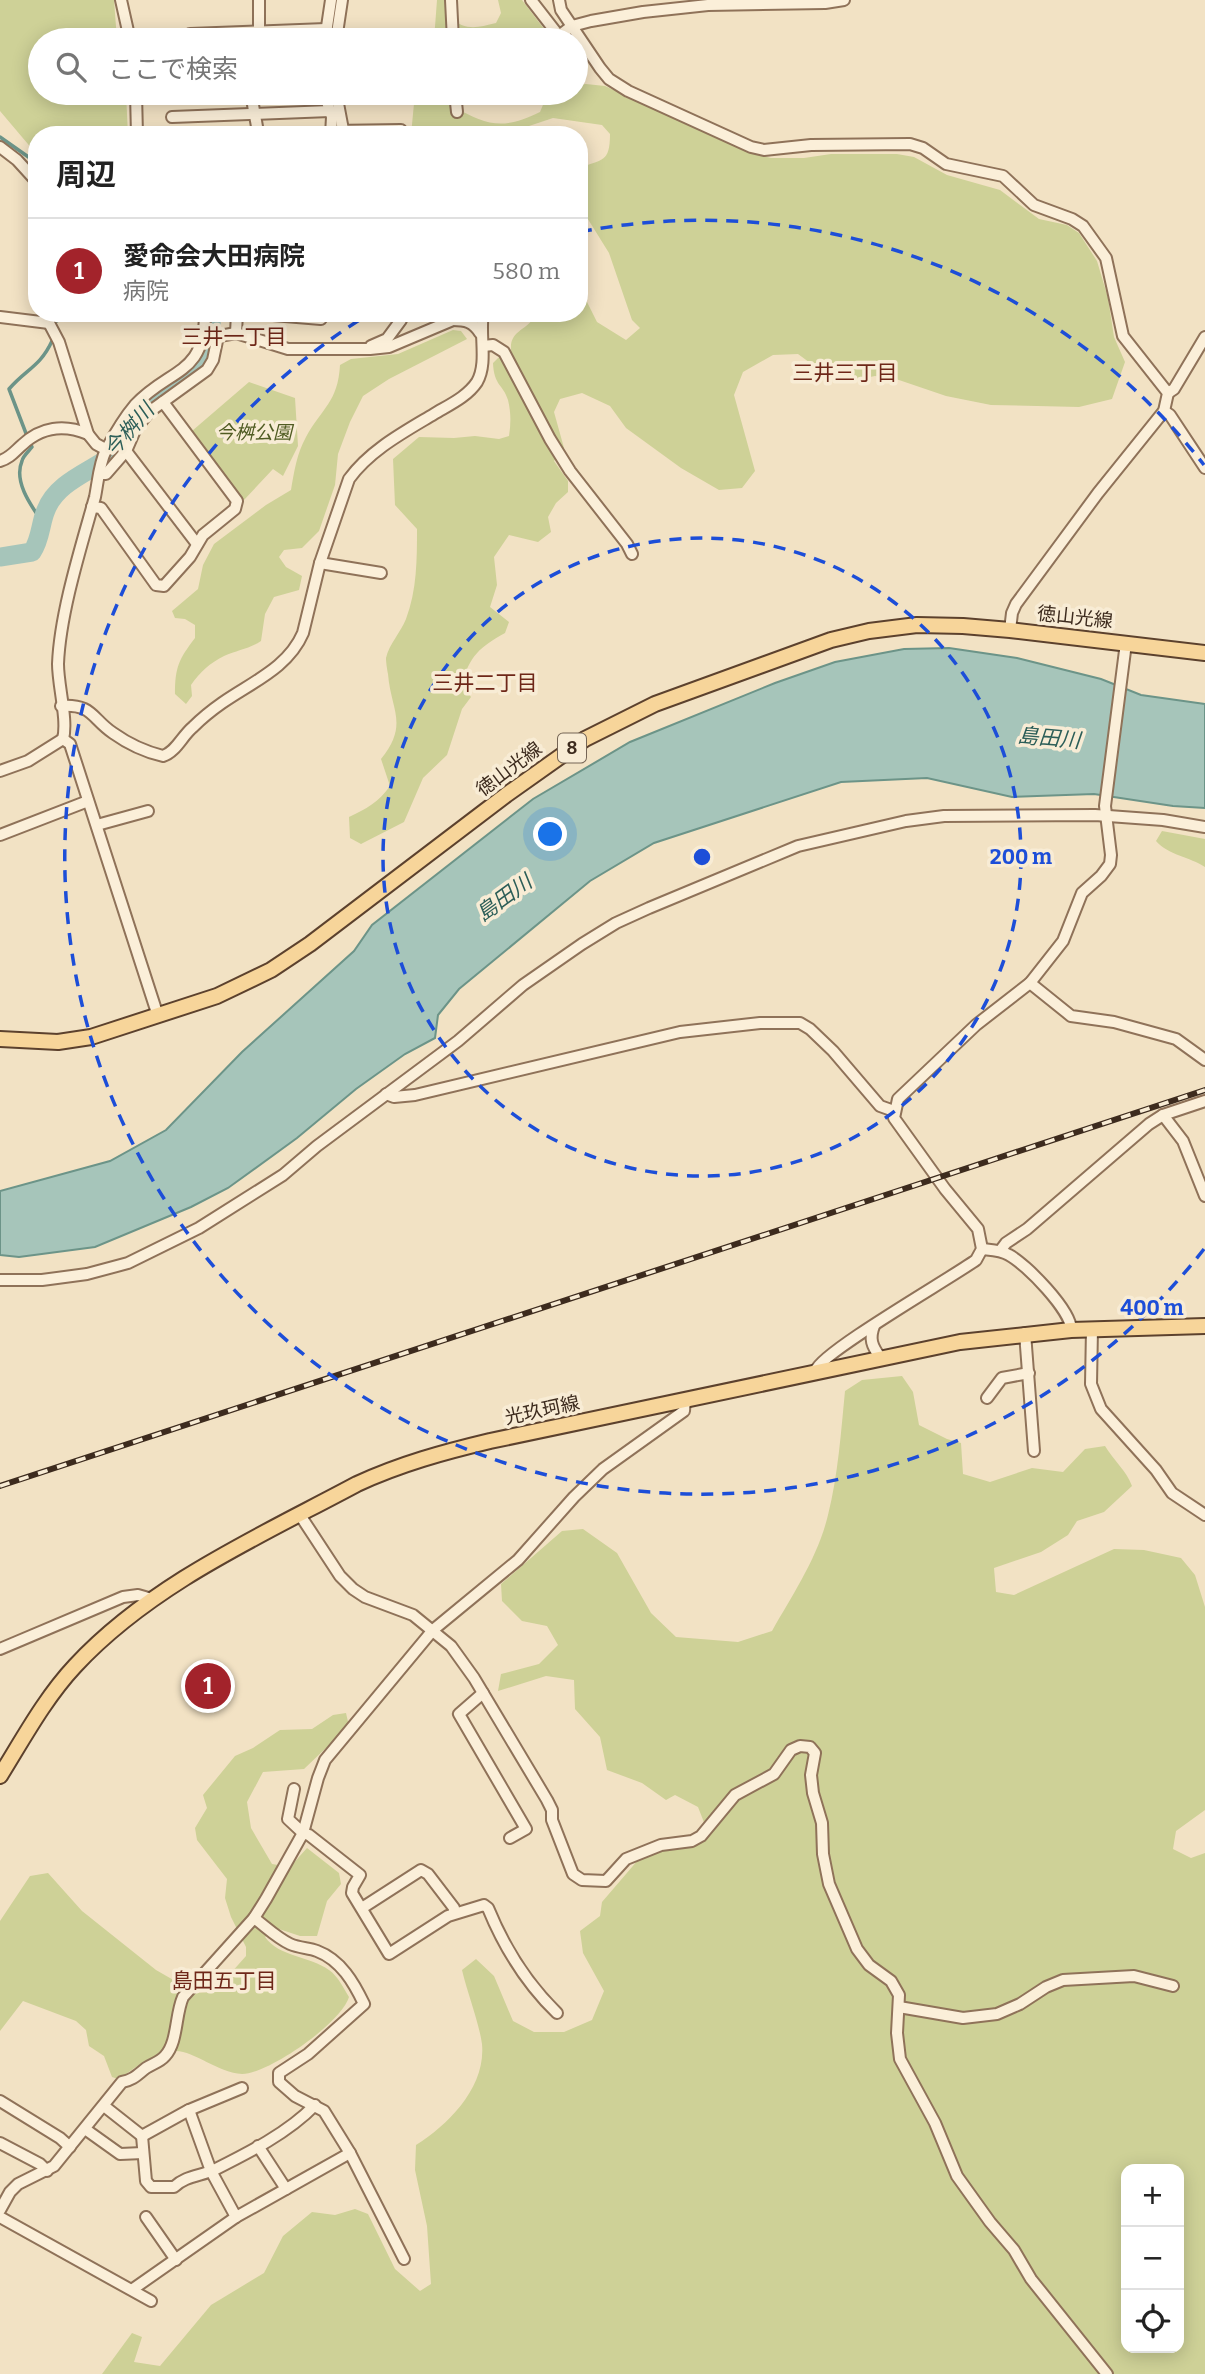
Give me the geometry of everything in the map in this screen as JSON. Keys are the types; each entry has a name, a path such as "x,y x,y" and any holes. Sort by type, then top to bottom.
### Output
{"main road":[{"name":"徳山光線","path":"0,1039 58,1042 91,1037 217,996 271,970 310,944 553,760 610,725 655,705 831,640 869,631 917,625 1010,629 1205,653"},
{"name":"光玖珂線","path":"0,1776 45,1704 73,1667 102,1639 152,1599 174,1584 385,1471 433,1455 816,1370 960,1342 1092,1329 1205,1326"}],"street":[{"path":"121,0 127,28"},
{"path":"254,28 258,0"},
{"path":"326,28 331,0"},
{"path":"338,28 342,0"},
{"path":"452,0 453,28"},
{"path":"531,0 553,28"},
{"path":"559,0 561,10 572,26"},
{"path":"569,28 630,14 689,7 844,0"},
{"path":"588,48 600,68 619,85 751,147 764,150 811,145 910,144 923,148 946,164 1003,176 1034,205 1072,219 1083,226 1100,248 1106,258 1123,336 1168,393"},
{"path":"136,105 137,126"},
{"path":"252,105 257,126"},
{"path":"328,105 331,126"},
{"path":"338,105 343,126"},
{"path":"456,105 457,112"},
{"path":"172,117 330,111"},
{"path":"0,147 28,171"},
{"path":"0,317 28,316"},
{"path":"52,322 88,434 96,444 107,450"},
{"path":"0,771 28,761 63,739 65,732 58,665 61,628 107,450 135,405 195,359 203,337 204,322"},
{"path":"236,332 237,322"},
{"path":"370,349 372,345 387,339 400,322"},
{"path":"203,337 218,337 236,332 288,349 370,349 389,347 443,322"},
{"path":"61,706 75,705 90,710 116,735 163,757 170,754 191,728 224,702 276,668 290,654 303,633 320,563 349,479 358,467 379,449 460,399 477,382 483,363 483,346 480,333 475,324 470,322"},
{"path":"480,333 482,322"},
{"path":"101,474 106,474 126,451 136,428 149,412 207,370 213,360 218,337"},
{"path":"1010,629 1016,604 1164,411 1168,393 1174,389 1205,337"},
{"path":"483,346 493,345 504,352 570,471 632,554"},
{"path":"92,507 101,508 156,585 164,586 190,557 204,535 235,509 237,501 163,402"},
{"path":"1164,411 1170,415 1205,468"},
{"path":"0,461 8,459 36,433 51,428 79,430 88,434"},
{"path":"126,451 197,544"},
{"path":"320,563 381,573"},
{"path":"816,1370 818,1363 976,1260 982,1249 978,1229 945,1189 894,1118 894,1111 898,1099 934,1064 976,1025 1030,983 1063,941 1082,893 1110,864 1105,811 1126,643"},
{"path":"63,739 70,744 158,1016"},
{"path":"0,835 88,801"},
{"path":"97,825 148,811"},
{"path":"0,1280 42,1280 87,1274 128,1263 200,1228 283,1175 458,1041 523,985 616,923 787,850 831,837 944,816 1105,811 1205,827"},
{"path":"1030,983 1071,1016 1114,1022 1175,1039 1205,1060"},
{"path":"386,1094 394,1097 415,1095 680,1032 760,1023 800,1023 810,1028 880,1106 894,1111"},
{"path":"1000,1251 1006,1243 1027,1229 1116,1151 1163,1115 1205,1101"},
{"path":"1163,1115 1183,1141 1205,1196"},
{"path":"982,1249 1000,1251 1023,1265 1067,1314 1071,1331"},
{"path":"874,1326 870,1336 880,1357"},
{"path":"1092,1329 1091,1384 1101,1409 1156,1469 1172,1493 1205,1515"},
{"path":"1025,1334 1034,1451"},
{"path":"987,1398 1002,1378 1029,1373"},
{"path":"0,2210 18,2184 47,2171 70,2147 122,2082 132,2080 163,2058 174,2038 177,2012 183,1997 254,1918 303,1833 325,1760 433,1630 518,1560 603,1469 684,1411 685,1399"},
{"path":"300,1515 340,1576 353,1589 365,1597 413,1615 451,1646 483,1693 547,1800 573,1874 582,1880 606,1881 626,1859 661,1845 692,1841 701,1836 735,1795 774,1774 791,1750 810,1746 815,1753 811,1775 822,1823 823,1854 829,1884 858,1949 869,1965 891,1981 899,1995 897,2033 900,2059 935,2123 957,2176 1014,2250 1031,2279 1107,2374"},
{"path":"0,1649 123,1597 138,1595 152,1599"},
{"path":"483,1693 459,1714 526,1829 510,1838"},
{"path":"294,1789 288,1818 303,1833 310,1835 360,1875 352,1893 389,1954 454,1913 484,1905 501,1940 541,1998 557,2013"},
{"path":"362,1908 421,1870 428,1874 454,1908 454,1913"},
{"path":"254,1918 292,1945 319,1951 336,1963 352,1980 364,2004 308,2054 279,2073 279,2082 295,2096 324,2111 350,2153 404,2259"},
{"path":"900,2007 963,2018 997,2014 1063,1980 1134,1976 1173,1986"},
{"path":"142,2136 189,2110 242,2088"},
{"path":"0,2101 70,2147"},
{"path":"104,2106 142,2136 146,2181 151,2187 174,2187 181,2180 211,2171 258,2146 302,2119 315,2105"},
{"path":"189,2110 211,2171 236,2217"},
{"path":"85,2129 120,2154 143,2153"},
{"path":"0,2143 40,2164 47,2171"},
{"path":"258,2146 286,2189"},
{"path":"133,2289 236,2217 350,2153"},
{"path":"0,2217 151,2301"},
{"path":"146,2217 176,2260"}],"green space":[{"path":"0,0 114,0 116,28 28,28 28,105 127,105 128,126 28,126 28,144 0,111"},
{"path":"437,0 446,0 449,17 461,25 471,27 496,23 501,13 498,0 522,0 543,28 435,28"},
{"path":"588,84 605,86 751,153 771,158 897,154 914,157 947,175 1000,190 1039,219 1067,225 1079,233 1097,261 1108,298 1114,337 1125,362 1112,399 1079,407 991,405 946,396 896,379 875,376 851,381 817,368 798,354 773,355 743,372 734,395 755,471 742,488 719,490 681,468 626,428 610,406 582,393 560,399 554,412 564,448 554,461 568,481 568,492 556,503 548,517 551,532 538,542 509,535 494,557 497,585 490,607 509,622 505,633 482,648 472,659 462,685 471,697 462,709 447,755 423,778 404,822 361,844 350,838 349,817 372,804 390,786 381,759 394,736 396,717 386,658 406,619 416,574 417,529 395,505 393,459 419,437 475,436 499,439 509,436 509,404 495,376 493,363 499,357 512,356 512,341 530,322 588,322 588,304 597,322 626,340 640,328 632,320 609,253 588,219 588,165 603,158 610,143 610,134 602,125 553,118 529,126 412,126 414,105 451,105 475,118 495,123 515,122 540,112 543,105 588,105"},
{"path":"453,330 461,331 467,339 389,379 363,396 338,454 335,485 319,531 302,548 284,550 279,557 286,567 302,576 299,590 274,597 265,614 261,641 224,656 206,668 191,685 192,696 186,704 175,694 176,677 182,658 195,638 195,625 185,619 175,618 172,611 198,589 203,565 214,544 291,490 300,449 333,396 340,365 351,359 398,354"},
{"name":"今桝公園","path":"249,382 295,398 298,446 283,476 273,469 244,500 192,431"},
{"path":"1162,831 1205,839 1205,867 1161,846 1156,841"},
{"path":"902,1376 913,1392 919,1425 961,1443 963,1474 990,1482 1032,1468 1063,1472 1085,1449 1105,1446 1127,1475 1132,1486 1104,1512 1077,1521 1068,1535 1041,1552 994,1568 996,1592 1014,1595 1114,1549 1144,1550 1181,1558 1195,1575 1205,1607 1205,1810 1176,1831 1173,1849 1191,1858 1205,1853 1205,2374 102,2374 132,2333 142,2337 134,2362 160,2366 211,2305 264,2273 283,2236 312,2212 335,2215 355,2209 368,2214 395,2269 420,2291 431,2284 427,2226 415,2170 416,2145 441,2126 463,2103 472,2089 482,2060 478,2026 462,1970 476,1959 494,1976 513,2021 534,2032 564,2032 592,2020 604,1991 583,1953 580,1931 600,1916 602,1902 638,1860 672,1847 694,1847 702,1840 707,1830 698,1807 675,1795 666,1800 642,1783 607,1770 600,1737 575,1709 574,1680 546,1676 498,1691 501,1674 539,1664 558,1645 547,1626 522,1621 502,1601 501,1584 562,1531 583,1529 617,1553 651,1613 676,1637 738,1642 772,1631 804,1575 824,1531 837,1469 845,1391 862,1380"},
{"path":"346,1713 349,1726 304,1769 263,1772 247,1802 251,1828 272,1864 290,1867 307,1848 339,1873 341,1884 327,1901 317,1936 300,1936 276,1928 265,1937 278,1949 321,1965 335,1976 349,1997 333,2020 303,2045 254,2072 233,2073 191,2054 176,2051 152,2057 118,2079 112,2077 104,2056 89,2046 86,2030 76,2021 23,2001 0,2031 0,1921 30,1876 48,1873 82,1911 156,1970 196,1993 214,1992 246,1956 246,1947 225,1898 227,1879 197,1840 195,1828 207,1808 203,1795 235,1756 280,1730 312,1729 333,1715"}],"water":[{"name":"島田川","path":"949,648 1017,658 1101,679 1141,695 1205,704 1205,808 1094,794 1012,797 927,778 841,782 654,843 590,881 459,989 438,1015 435,1038 405,1054 356,1089 297,1138 228,1188 191,1207 95,1247 19,1257 0,1255 0,1191 110,1161 166,1130 242,1052 354,951 372,925 533,799 630,742 775,683 835,662 904,649"}],"waterway":[{"path":"0,137 28,157"},
{"name":"今桝川","path":"0,557 32,552 46,510 58,492 75,478 113,455 143,409 202,365 210,347 211,322"},
{"path":"27,436 9,389 38,362 52,341"},
{"path":"30,443 32,447 23,459 20,477 25,494 43,523"}],"railway":[{"path":"0,1486 1205,1090"}],"place":[{"name":"愛命会大田病院","path":"208,1686"}],"district":[{"name":"三井一丁目","path":"234,337"},
{"name":"三井三丁目","path":"845,373"},
{"name":"三井二丁目","path":"485,683"},
{"name":"島田五丁目","path":"224,1981"}]}
